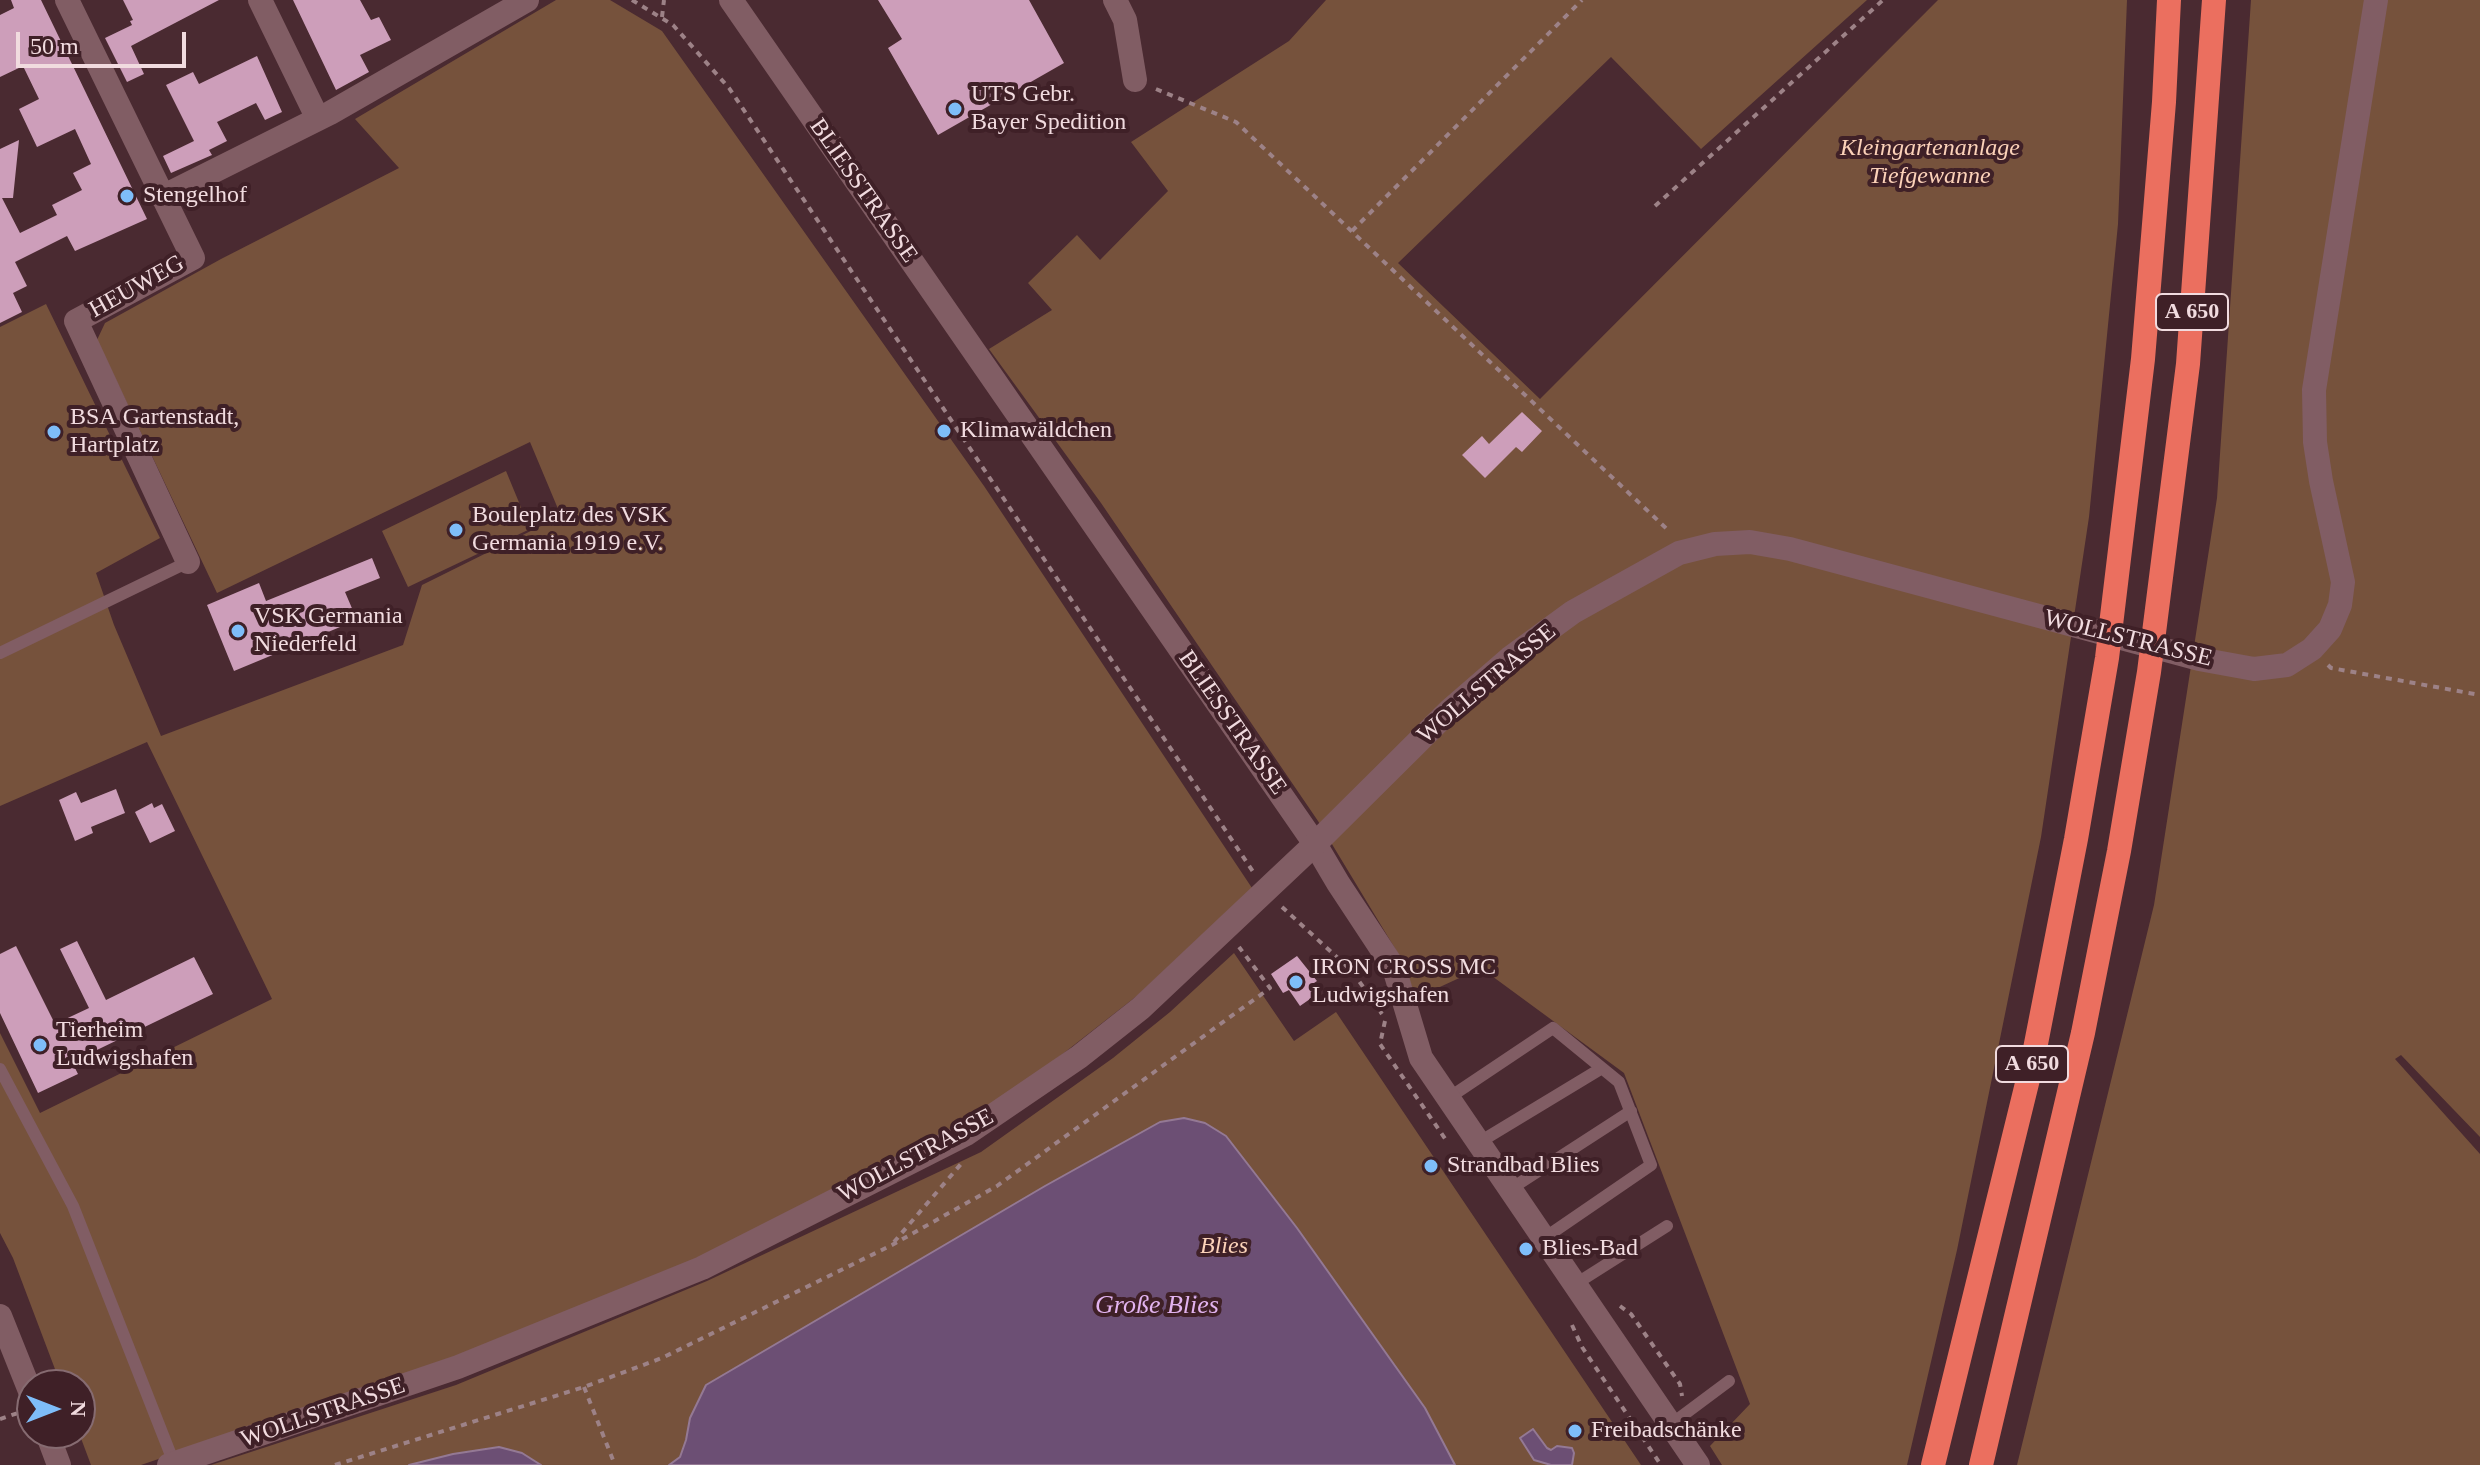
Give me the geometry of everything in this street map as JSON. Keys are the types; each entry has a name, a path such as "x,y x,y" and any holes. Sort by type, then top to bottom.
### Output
{"highway":[{"name":"A 650","path":"1933,1465 2033,1059 2107,658 2143,359 2169,0"},
{"name":"A 650","path":"1981,1465 2083,1033 2119,851 2149,672 2188,364 2214,0"}],"street":[{"path":"67,0 162,197 318,119 527,0"},
{"path":"260,0 318,119"},
{"name":"BLIESSTRASSE","path":"731,0 1315,844 1394,968 1421,1058 1698,1465"},
{"path":"1115,0 1125,20 1135,80"},
{"name":"WOLLSTRASSE","path":"172,1464 458,1367 688,1274 966,1134 1079,1057 1141,1008 1315,844 1450,710 1510,658 1573,612 1679,553 1715,544 1750,542 1790,549 2199,659 2254,669 2287,665 2312,649 2330,629 2340,605 2343,582 2315,442 2314,390 2376,0"},
{"name":"HEUWEG","path":"162,197 193,258 76,321 188,562"},
{"path":"0,1316 21,1369"}],"lane":[{"name":"HEUWEG","path":"0,653 188,562"},
{"path":"1447,1099 1553,1028 1619,1082 1651,1165 1543,1240"},
{"path":"1477,1143 1602,1068"},
{"path":"0,1069 73,1206 172,1464"},
{"path":"1509,1190 1631,1111"},
{"path":"1574,1285 1667,1226"},
{"path":"1670,1425 1729,1381"}],"path":[{"path":"632,0 673,25 729,88 1266,891"},
{"path":"662,18 664,0"},
{"path":"1352,231 1582,0"},
{"path":"1655,206 1883,0"},
{"path":"1135,80 1236,122 1669,530 1679,553"},
{"path":"2312,649 2331,668 2480,695"},
{"path":"335,1465 584,1387 662,1358 892,1245 997,1186 1270,988 1225,930"},
{"path":"892,1245 975,1150 966,1134"},
{"path":"584,1387 615,1465"}],"green space":[{"path":"556,0 610,0 662,31 984,486 1252,888 1138,995 965,1126 692,1261 453,1358 141,1465 91,1465 85,1449 96,1449 96,1369 55,1369 13,1258 0,1233 0,1033 40,1113 272,999 147,742 0,806 0,327 46,304 160,538 96,573 114,625 161,736 403,645 422,585 561,516 530,442 217,593 97,340 105,323 221,259 399,168 355,119"},
{"name":"Kleingartenanlage Tiefgewanne","path":"1326,0 1867,0 1701,149 1611,57 1398,263 1540,399 1938,0 2127,0 2118,224 2089,517 2041,837 1957,1250 1907,1465 1722,1465 1710,1446 1750,1404 1624,1073 1481,968 1416,998 1402,960 1318,821 1101,503 989,349 1052,310 1028,283 1077,235 1100,260 1168,191 1131,142 1289,41"},
{"path":"2251,0 2480,0 2480,1137 2401,1055 2395,1059 2480,1154 2480,1465 2017,1465 2154,905 2217,498"},
{"name":"Bouleplatz des VSK Germania 1919 e.V.","path":"506,471 530,529 408,587 382,531"},
{"name":"Blies","path":"1234,953 1294,1041 1336,1012 1641,1465 211,1465 456,1385 707,1281 981,1152 1113,1058 1170,1012"}],"water":[{"name":"Große Blies","path":"1184,1118 1205,1123 1226,1136 1297,1228 1425,1408 1455,1465 669,1465 680,1457 690,1418 706,1385 1045,1186 1160,1122"},
{"path":"1533,1429 1551,1450 1557,1446 1572,1448 1572,1465 1551,1465 1534,1460 1520,1438"},
{"path":"499,1447 522,1453 541,1465 409,1465 453,1454"}],"building":[{"path":"11,0 41,0 147,219 75,251 67,236 15,262 27,286 13,293 22,312 0,323 0,149 19,140 13,198 2,198 20,233 57,215 52,205 82,190 73,173 91,164 75,129 37,147 19,109 39,99 23,66 0,77 0,15 14,8"},
{"path":"123,0 219,0 131,46 144,74 127,82 105,38 132,25 130,21 133,20"},
{"path":"293,0 360,0 371,20 379,17 391,40 360,55 369,72 336,90"},
{"path":"878,0 1029,0 1064,63 938,135 888,48 902,39"},
{"path":"257,56 282,112 265,120 256,103 217,122 227,141 209,150 212,155 171,173 163,156 194,141 166,85 193,72 199,84"},
{"path":"1522,412 1542,431 1522,452 1516,447 1485,478 1462,455 1482,436 1489,444"},
{"path":"372,558 380,578 345,592 357,620 234,671 207,605 259,583 266,601"},
{"path":"116,789 125,813 91,827 93,833 75,841 59,800 76,792 81,803"},
{"path":"152,803 154,808 162,804 175,831 150,843 135,812"},
{"path":"77,941 106,1000 194,957 213,994 72,1062 78,1074 38,1093 0,1013 0,954 16,946 55,1024 89,1008 60,949"},
{"name":"IRON CROSS MC Ludwigshafen","path":"1297,956 1317,981 1314,983 1320,992 1300,1006 1289,990 1283,993 1271,974"}],"place":[{"name":"UTS Gebr. Bayer Spedition","path":"955,109"},
{"name":"Stengelhof","path":"127,196"},
{"name":"Klimawäldchen","path":"944,431"},
{"name":"BSA Gartenstadt, Hartplatz","path":"54,432"},
{"name":"Bouleplatz des VSK Germania 1919 e.V.","path":"456,530"},
{"name":"VSK Germania Niederfeld","path":"238,631"},
{"name":"IRON CROSS MC Ludwigshafen","path":"1296,982"},
{"name":"Tierheim Ludwigshafen","path":"40,1045"},
{"name":"Strandbad Blies","path":"1431,1166"},
{"name":"Blies-Bad","path":"1526,1249"},
{"name":"Freibadschänke","path":"1575,1431"}]}
